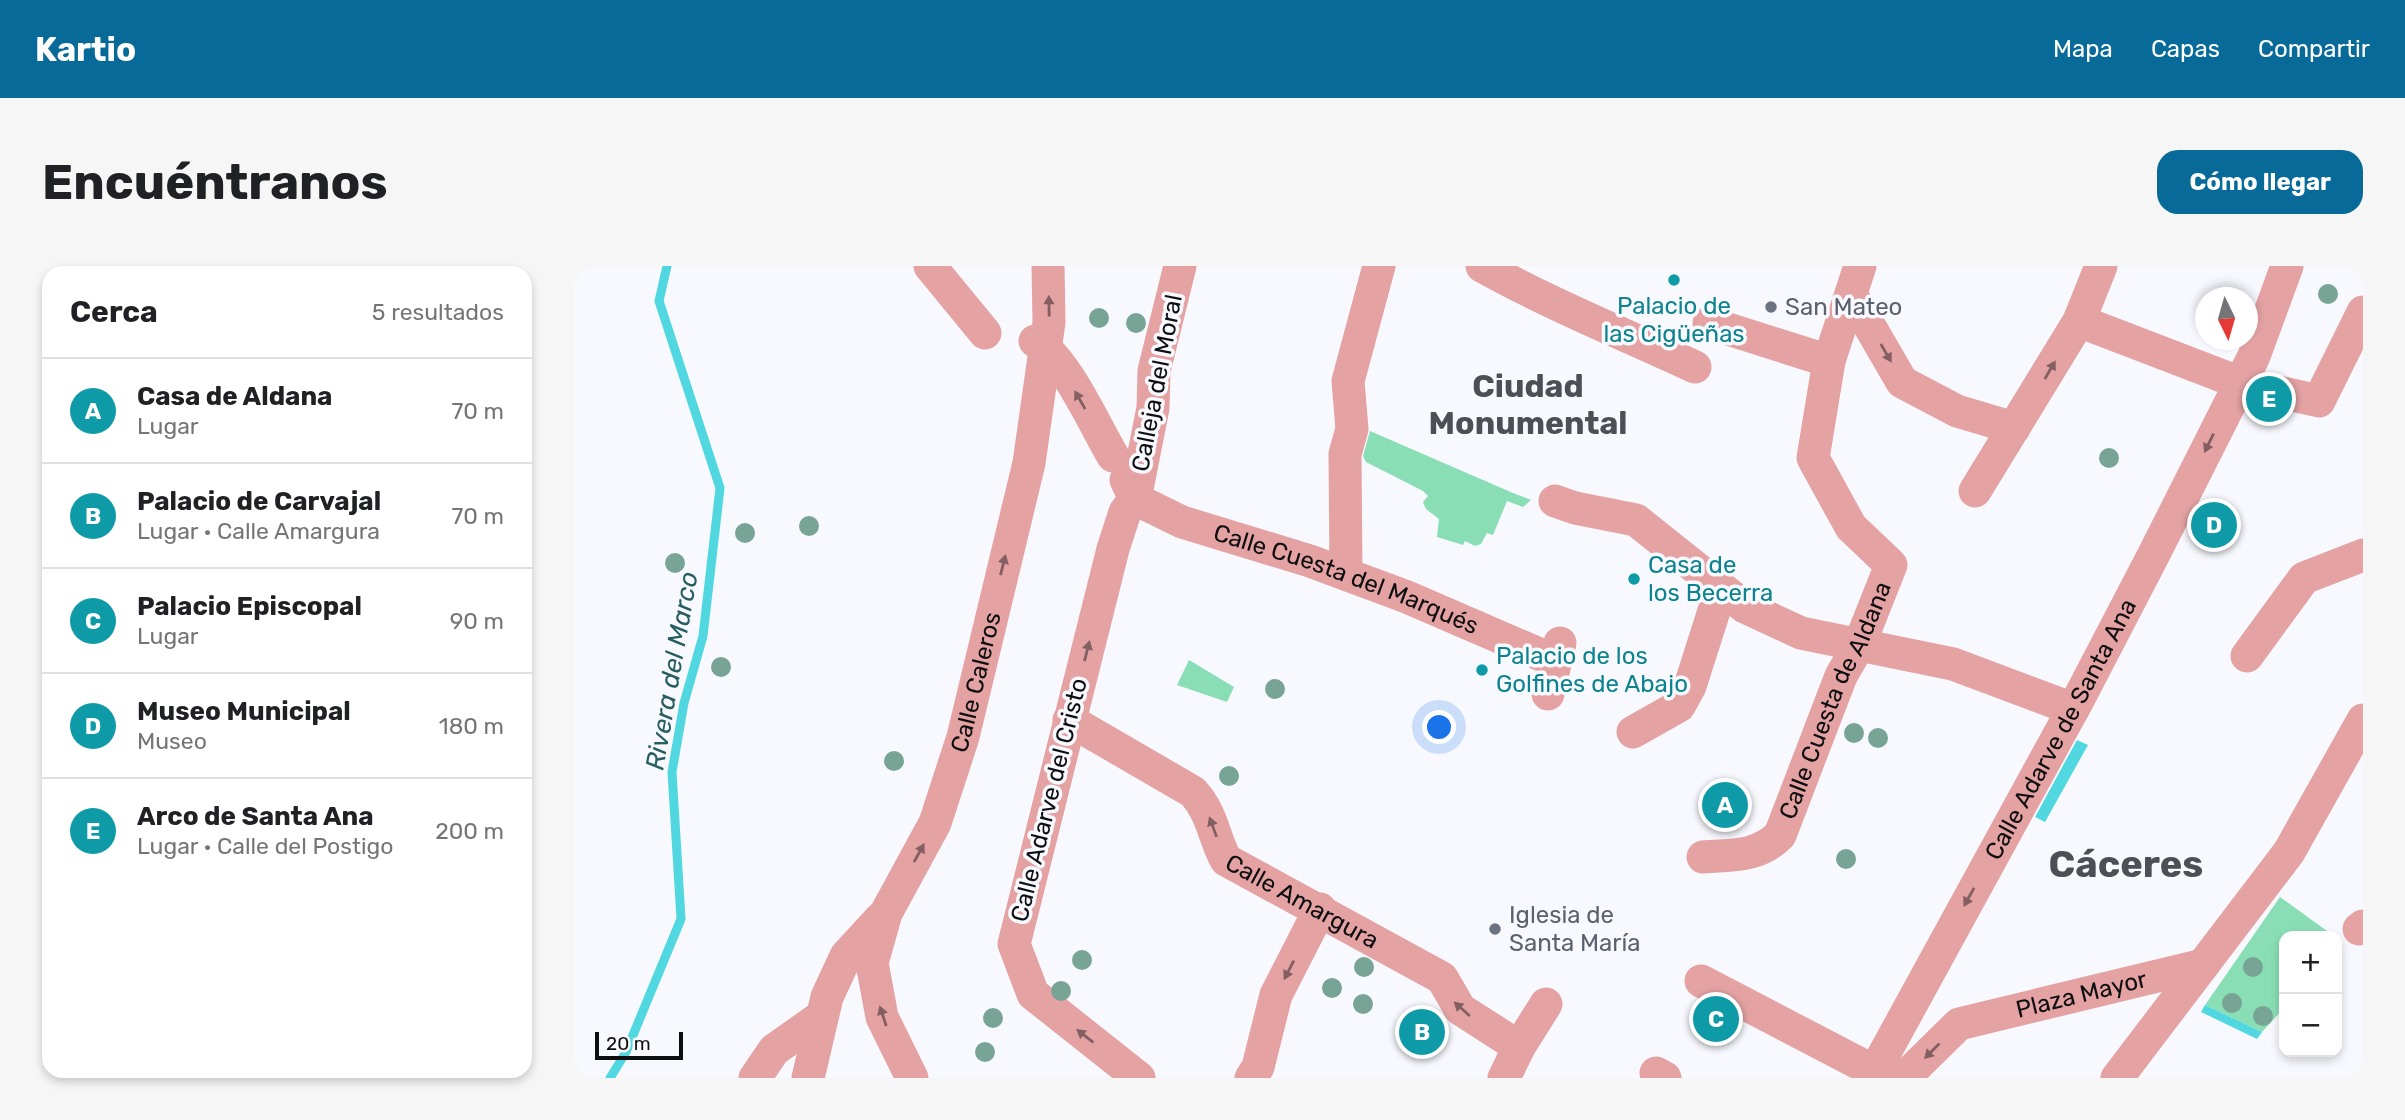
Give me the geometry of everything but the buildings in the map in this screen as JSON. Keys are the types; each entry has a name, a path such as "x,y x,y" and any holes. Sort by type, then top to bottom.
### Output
{"street":[{"path":"930,266 985,333"},
{"name":"Calle Caleros","path":"912,1078 882,1017 872,963 886,913 935,823 963,737 1029,463 1037,342 1049,322 1048,266"},
{"name":"Calleja del Moral","path":"1124,478 1153,408 1154,371 1180,266"},
{"path":"1346,574 1345,454 1352,429 1348,381 1379,266"},
{"path":"1482,266 1518,288 1574,310 1695,367"},
{"name":"Calle Adarve de Santa Ana","path":"1884,1077 2150,563 2250,385 2254,356 2287,266"},
{"path":"1975,491 2078,321 2091,270"},
{"path":"1856,280 1902,382 1957,411 2014,428"},
{"path":"1709,323 1829,361 1856,280"},
{"path":"2078,321 2250,385 2319,401 2363,312"},
{"path":"1037,342 1063,370 1124,478"},
{"name":"Calle Cuesta de Aldana","path":"1703,857 1749,854 1767,848 1780,835 1841,676 1860,643 1891,565 1851,527 1813,458 1829,361"},
{"name":"Calle Cuesta del Marqués","path":"1124,478 1182,522 1346,574 1558,652 1548,694"},
{"name":"Calle Adarve del Cristo","path":"1124,478 1119,525 1014,944 1033,994 1139,1078"},
{"path":"1555,501 1575,509 1636,520 1745,607 1801,633 1953,664 2073,709"},
{"path":"2246,656 2304,579 2358,556"},
{"path":"1633,732 1679,706 1690,686 1721,589"},
{"name":"Calle Amargura","path":"1069,720 1193,792 1209,815 1226,860 1442,978 1460,1009 1518,1047"},
{"path":"2118,1078 2289,852 2363,720"},
{"path":"1251,1078 1258,1067 1276,995 1320,909"},
{"path":"808,1078 827,997 846,956 886,913"},
{"name":"Plaza Mayor","path":"1884,1077 1959,1024 2203,965"},
{"path":"1701,981 1884,1077"},
{"path":"1504,1078 1518,1047 1546,1004"},
{"path":"755,1078 774,1050 822,1016"}],"green space":[{"path":"1370,431 1531,500 1523,507 1507,501 1493,535 1487,533 1481,544 1475,546 1465,541 1463,545 1437,537 1439,519 1426,509 1423,502 1428,496 1366,462 1363,456"},
{"path":"1189,660 1234,687 1227,702 1177,685"},
{"path":"2280,897 2327,931 2279,931 2279,1013 2262,1032 2205,1005"}],"water":[{"path":"2077,740 2088,745 2045,822 2035,817"},
{"path":"2205,1005 2262,1032 2257,1039 2201,1012"}],"waterway":[{"name":"Rivera del Marco","path":"610,1078 626,1052 681,919 672,772 684,703 703,636 720,488 659,301 667,266"}],"place":[{"name":"Palacio de las Cigüeñas","path":"1674,280"},
{"name":"San Mateo","path":"1771,307"},
{"name":"Arco de Santa Ana","path":"2269,399"},
{"name":"Museo Municipal","path":"2214,525"},
{"name":"Casa de los Becerra","path":"1634,579"},
{"name":"Palacio de los Golfines de Abajo","path":"1482,670"},
{"name":"Casa de Aldana","path":"1725,805"},
{"name":"Iglesia de Santa María","path":"1495,929"},
{"name":"Palacio Episcopal","path":"1716,1019"},
{"name":"Palacio de Carvajal","path":"1422,1032"}],"district":[{"name":"Ciudad Monumental","path":"1528,404"},
{"name":"Cáceres","path":"2126,864"}]}
